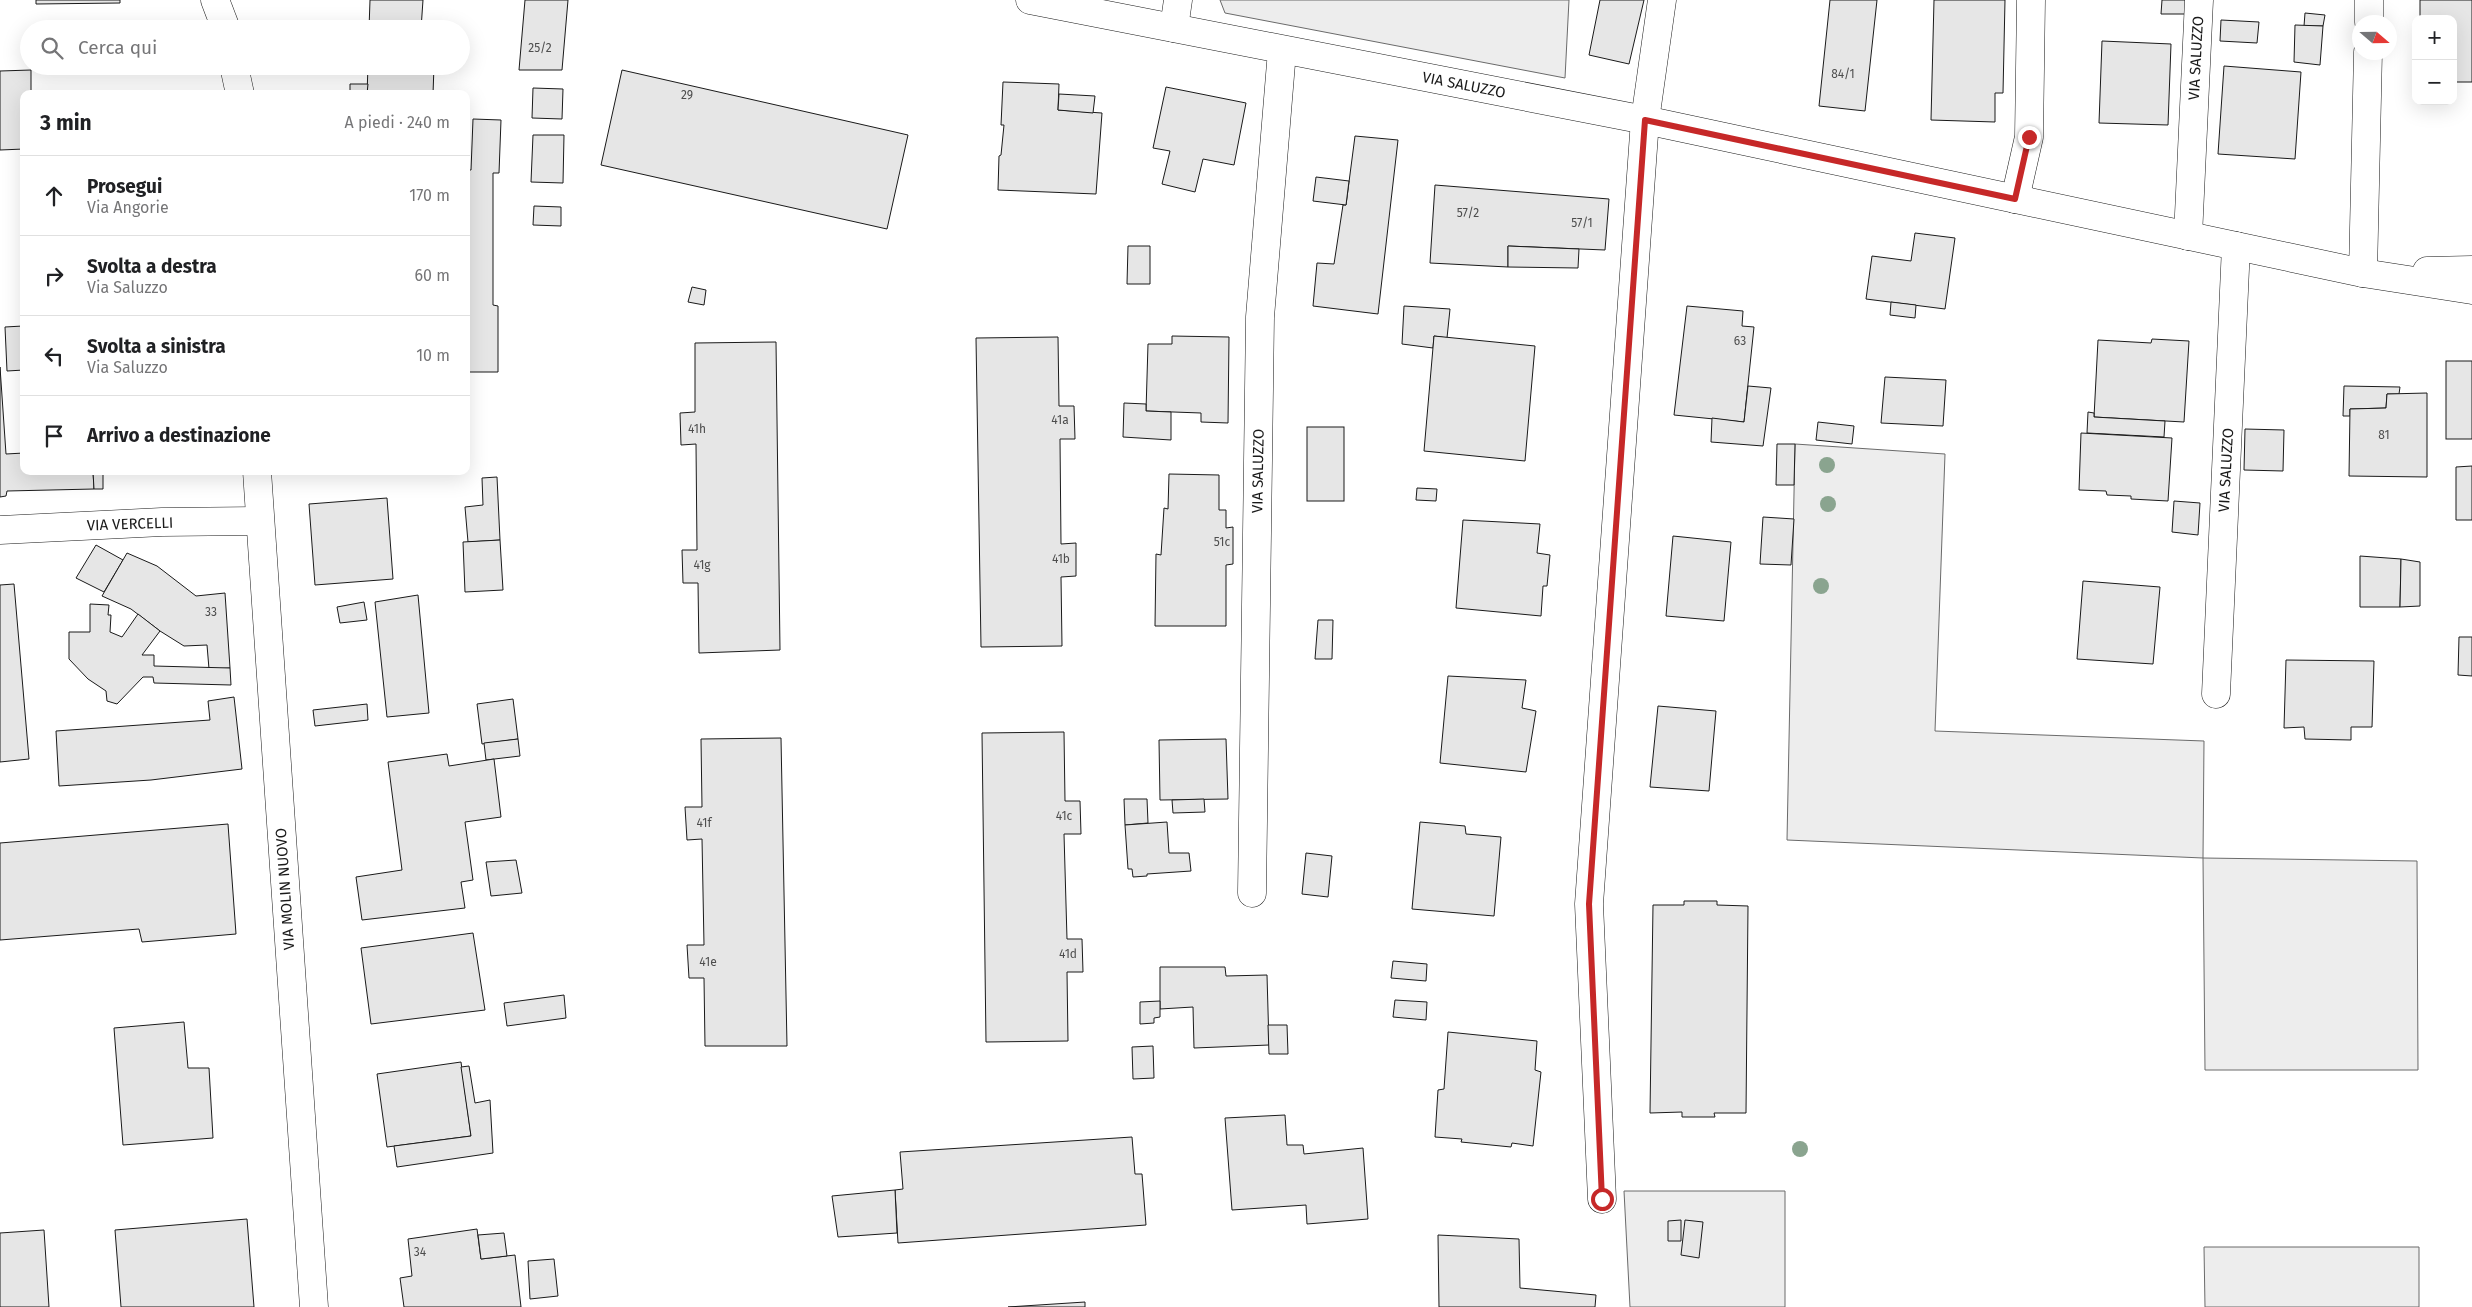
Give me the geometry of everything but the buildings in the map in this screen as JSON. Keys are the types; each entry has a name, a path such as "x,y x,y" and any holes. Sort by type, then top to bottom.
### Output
{"street":[{"path":"215,0 223,20"},
{"name":"VIA SALUZZO","path":"1030,0 1282,51 1645,120 2363,273 2472,290"},
{"path":"1174,28 1178,0"},
{"path":"1602,1199 1589,904 1645,120 1662,0"},
{"path":"2015,199 2029,137 2031,0"},
{"name":"VIA SALUZZO","path":"2188,236 2199,0"},
{"path":"2368,15 2369,0"},
{"name":"VIA SALUZZO","path":"1252,893 1260,317 1282,51"},
{"path":"2363,273 2368,60"},
{"path":"236,75 239,90"},
{"name":"VIA SALUZZO","path":"2216,694 2236,246"},
{"name":"VIA SALUZZO","path":"2363,273 2472,270"},
{"name":"VIA MOLIN NUOVO","path":"258,475 259,521 314,1307"},
{"name":"VIA VERCELLI","path":"0,530 259,521"}],"shaded area":[{"path":"1220,0 1569,0 1565,78 1225,13"},
{"path":"1795,444 1945,454 1935,731 2204,741 2203,858 1787,840"},
{"path":"2203,858 2417,861 2418,1070 2205,1070"},
{"path":"1624,1191 1785,1191 1785,1307 1630,1307"},
{"path":"2204,1247 2419,1247 2419,1307 2205,1307"}],"route":[{"path":"1602,1199 1589,904 1645,120 2015,199 2029,137"}]}
